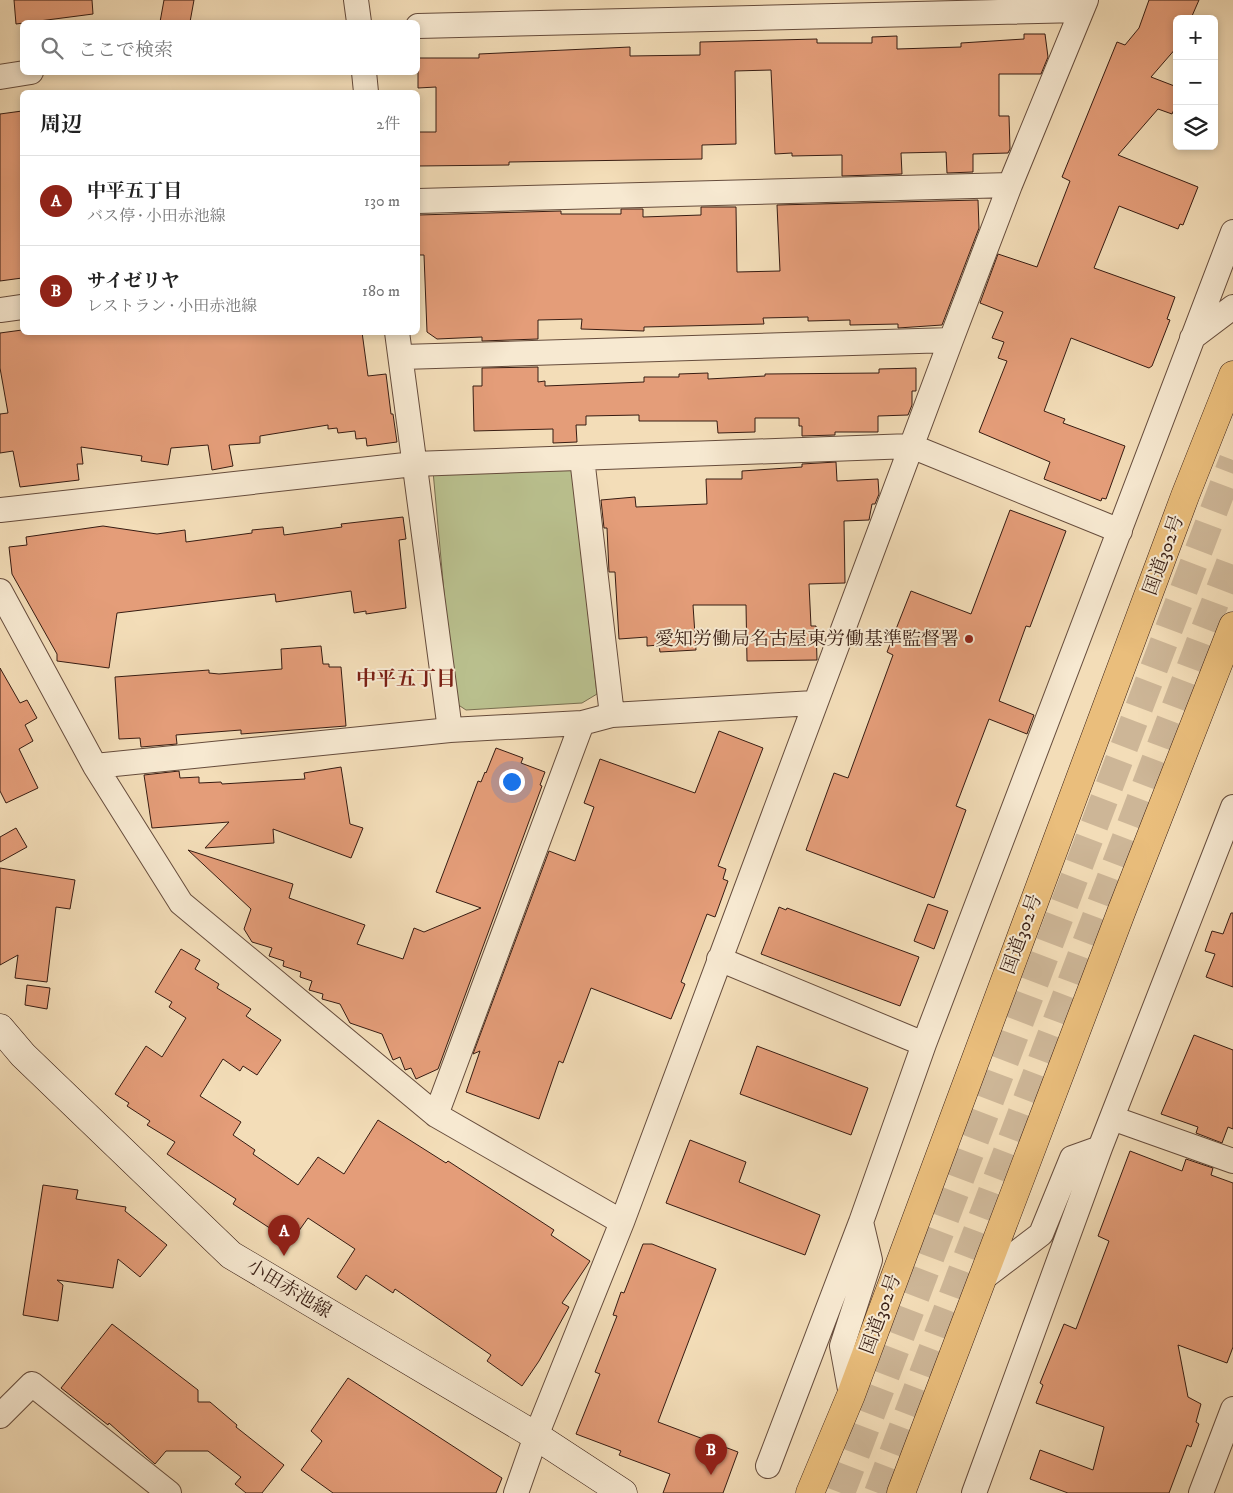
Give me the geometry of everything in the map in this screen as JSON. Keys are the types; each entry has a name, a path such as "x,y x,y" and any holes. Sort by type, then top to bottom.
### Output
{"highway":[{"name":"国道302号","path":"810,1493 851,1395 1171,534 1233,374"},
{"path":"901,1493 1233,626"}],"street":[{"path":"356,0 359,20"},
{"path":"420,26 1083,5 950,340 622,1222 536,1436 516,1493"},
{"path":"0,77 20,74"},
{"path":"364,75 366,90"},
{"path":"420,201 1010,185"},
{"path":"768,1466 861,1222 924,1044 1233,232"},
{"path":"0,310 20,307"},
{"path":"1192,338 1233,307"},
{"path":"398,335 450,730"},
{"path":"402,357 950,340"},
{"path":"0,510 414,464 910,446 1120,531"},
{"path":"582,458 612,715"},
{"path":"0,592 95,766 181,903 436,1116 622,1222"},
{"path":"95,766 450,730 582,723 612,715 814,702"},
{"path":"436,1116 582,723"},
{"path":"974,1493 1100,1148 1233,807"},
{"path":"719,959 924,1044"},
{"name":"小田赤池線","path":"0,1028 23,1054 231,1255 536,1436 622,1493"},
{"path":"1112,1118 1233,1161"},
{"path":"982,1279 1041,1234 1072,1158 1100,1148"},
{"path":"851,1395 842,1346 870,1260 861,1222"},
{"path":"0,1416 32,1384 169,1493"},
{"path":"1201,1493 1233,1409"}],"green space":[{"path":"572,466 597,694 582,703 466,710 454,702 433,471"}],"building":[{"path":"14,0 92,0 93,14 47,20 20,20 20,23 16,24"},
{"path":"164,0 194,0 190,20 160,20"},
{"path":"1149,0 1199,0 1192,15 1173,15 1173,52 1151,77 1173,85 1172,114 1158,109 1118,155 1198,187 1183,225 1180,224 1178,229 1119,206 1094,268 1175,297 1167,319 1170,320 1152,366 1149,368 1071,338 1044,411 1065,419 1063,423 1125,446 1106,499 1102,498 1101,501 1044,479 1050,462 979,432 1007,361 998,358 1004,342 992,338 1003,312 980,303 998,254 1037,267 1070,181 1062,177 1117,42 1125,45 1139,28"},
{"path":"1024,34 1045,34 1048,57 1041,74 999,74 999,116 1009,116 1010,149 1008,153 973,154 973,172 947,173 946,152 901,153 902,174 842,176 842,155 792,156 792,153 775,154 771,70 735,71 736,144 702,145 702,159 509,162 509,165 420,166 420,132 436,132 436,87 418,88 420,58 479,58 479,54 630,47 630,56 700,55 700,42 817,39 817,43 872,43 872,37 897,36 897,49 961,47 961,43 1024,39"},
{"path":"20,111 20,278 0,281 0,114"},
{"path":"978,200 979,228 942,325 898,328 898,324 850,325 850,320 808,321 808,317 763,318 764,324 644,327 644,331 581,329 582,319 538,320 538,339 482,341 482,337 437,339 427,332 424,255 420,255 420,215 561,211 561,214 621,214 621,209 643,209 643,217 701,215 701,207 736,207 737,272 780,271 777,205"},
{"path":"20,330 20,335 362,335 368,376 386,374 397,442 367,446 366,438 356,439 355,431 338,433 337,428 328,429 328,425 260,436 260,443 229,445 233,466 212,470 208,445 171,448 168,465 141,461 142,456 81,447 83,464 77,464 79,480 20,487 13,451 0,453 0,414 8,413 0,368 0,333"},
{"path":"538,367 538,382 545,381 545,386 644,382 644,377 679,377 679,374 708,373 708,379 765,376 765,374 879,373 879,369 916,368 916,391 912,391 912,405 908,415 878,416 878,432 835,432 835,435 802,436 802,426 799,426 799,418 755,418 755,432 718,433 717,421 639,421 639,415 586,416 586,425 576,425 577,442 553,443 553,429 474,431 473,386 482,386 482,368"},
{"path":"836,462 837,481 878,479 879,494 875,504 872,504 869,520 844,521 845,583 809,584 811,626 816,626 817,660 747,661 746,605 693,605 696,650 660,652 659,645 647,646 647,637 619,639 615,572 609,572 607,528 604,528 601,500 635,497 636,507 707,504 706,479 742,479 742,471 802,467 802,464"},
{"path":"1010,510 1066,531 1030,627 1026,626 999,701 1034,715 1027,734 989,719 956,806 966,810 934,898 806,850 834,773 848,778 893,655 887,652 911,591 971,614"},
{"path":"403,517 406,539 399,540 406,608 366,614 366,611 354,613 351,591 276,602 275,594 117,613 109,668 57,661 57,654 12,574 9,547 27,545 26,537 103,526 157,534 185,530 186,542 252,533 252,530 283,527 284,535 342,527 341,524"},
{"path":"321,646 323,664 329,664 329,667 341,667 346,726 241,734 241,730 176,735 177,744 141,747 140,738 119,739 115,677 209,670 209,673 219,674 282,669 281,649"},
{"path":"0,668 20,703 27,700 37,718 25,725 33,741 19,749 38,788 6,803 0,791"},
{"path":"719,731 763,748 718,866 726,869 723,879 728,881 715,917 707,914 681,982 685,984 671,1019 591,988 563,1063 559,1061 539,1119 466,1092 480,1051 473,1054 549,851 575,861 594,807 584,803 600,759 695,793"},
{"path":"496,748 523,758 521,763 545,772 540,785 542,786 438,1069 416,1079 411,1068 405,1070 400,1057 393,1060 382,1034 350,1023 340,1004 322,999 323,994 309,990 312,981 300,977 301,972 283,966 284,961 269,956 272,948 252,942 244,929 251,909 188,850 293,884 289,898 365,925 357,944 403,959 414,928 424,932 481,908 436,892 478,781 481,782 486,773"},
{"path":"341,767 350,824 363,828 351,858 273,829 274,843 205,848 229,822 152,828 144,775 179,771 180,778 199,777 199,783 221,782 222,784 305,779 304,773"},
{"path":"16,828 27,847 0,862 0,837"},
{"path":"0,868 75,880 70,909 56,907 47,982 15,978 18,955 0,965"},
{"path":"928,904 948,911 934,949 914,941"},
{"path":"779,907 786,910 787,908 919,957 900,1006 761,954"},
{"path":"1231,913 1233,913 1233,987 1206,977 1215,954 1205,951 1212,931 1223,934"},
{"path":"181,949 200,960 195,969 219,984 217,988 251,1009 246,1016 281,1040 257,1075 243,1066 240,1071 223,1059 200,1096 241,1122 233,1135 255,1150 253,1154 298,1185 318,1157 344,1174 378,1120 446,1163 448,1161 554,1230 551,1235 590,1261 562,1303 569,1307 539,1361 522,1386 487,1361 491,1355 395,1289 393,1293 366,1275 356,1290 337,1277 355,1249 308,1218 291,1242 233,1204 236,1199 167,1154 175,1142 147,1125 150,1121 127,1106 129,1103 115,1094 146,1046 162,1057 186,1018 169,1007 172,1002 155,992"},
{"path":"27,985 50,988 47,1009 25,1005"},
{"path":"1194,1035 1233,1050 1233,1129 1228,1127 1222,1143 1196,1133 1198,1127 1161,1114"},
{"path":"757,1046 868,1088 851,1135 740,1094"},
{"path":"690,1140 746,1162 739,1182 820,1215 805,1255 666,1203"},
{"path":"1130,1151 1182,1171 1186,1159 1213,1168 1211,1175 1233,1183 1233,1347 1227,1363 1178,1345 1188,1397 1201,1404 1196,1422 1199,1424 1191,1447 1187,1445 1169,1493 1068,1493 1030,1479 1040,1450 1093,1470 1104,1427 1036,1403 1043,1385 1040,1383 1064,1324 1076,1329 1109,1241 1098,1236"},
{"path":"43,1185 78,1190 76,1199 126,1207 125,1211 167,1245 140,1277 118,1259 113,1288 57,1280 63,1285 58,1321 23,1315"},
{"path":"643,1244 652,1244 716,1269 658,1422 738,1452 723,1493 663,1493 670,1474 619,1455 621,1451 576,1434 600,1374 595,1372 617,1316 613,1315 621,1292 624,1293"},
{"path":"112,1324 198,1390 198,1402 210,1402 237,1425 236,1427 284,1465 262,1493 246,1493 235,1484 241,1477 208,1451 166,1451 155,1464 109,1423 108,1425 61,1388"},
{"path":"348,1378 502,1478 496,1493 333,1493 301,1470 322,1441 311,1431"}],"tunnel":[{"path":"841,1493 1233,460"},
{"path":"878,1493 1233,555"}],"place":[{"name":"愛知労働局名古屋東労働基準監督署","path":"969,639"},
{"name":"中平五丁目","path":"284,1256"},
{"name":"サイゼリヤ","path":"711,1475"}],"district":[{"name":"中平五丁目","path":"406,679"}]}
